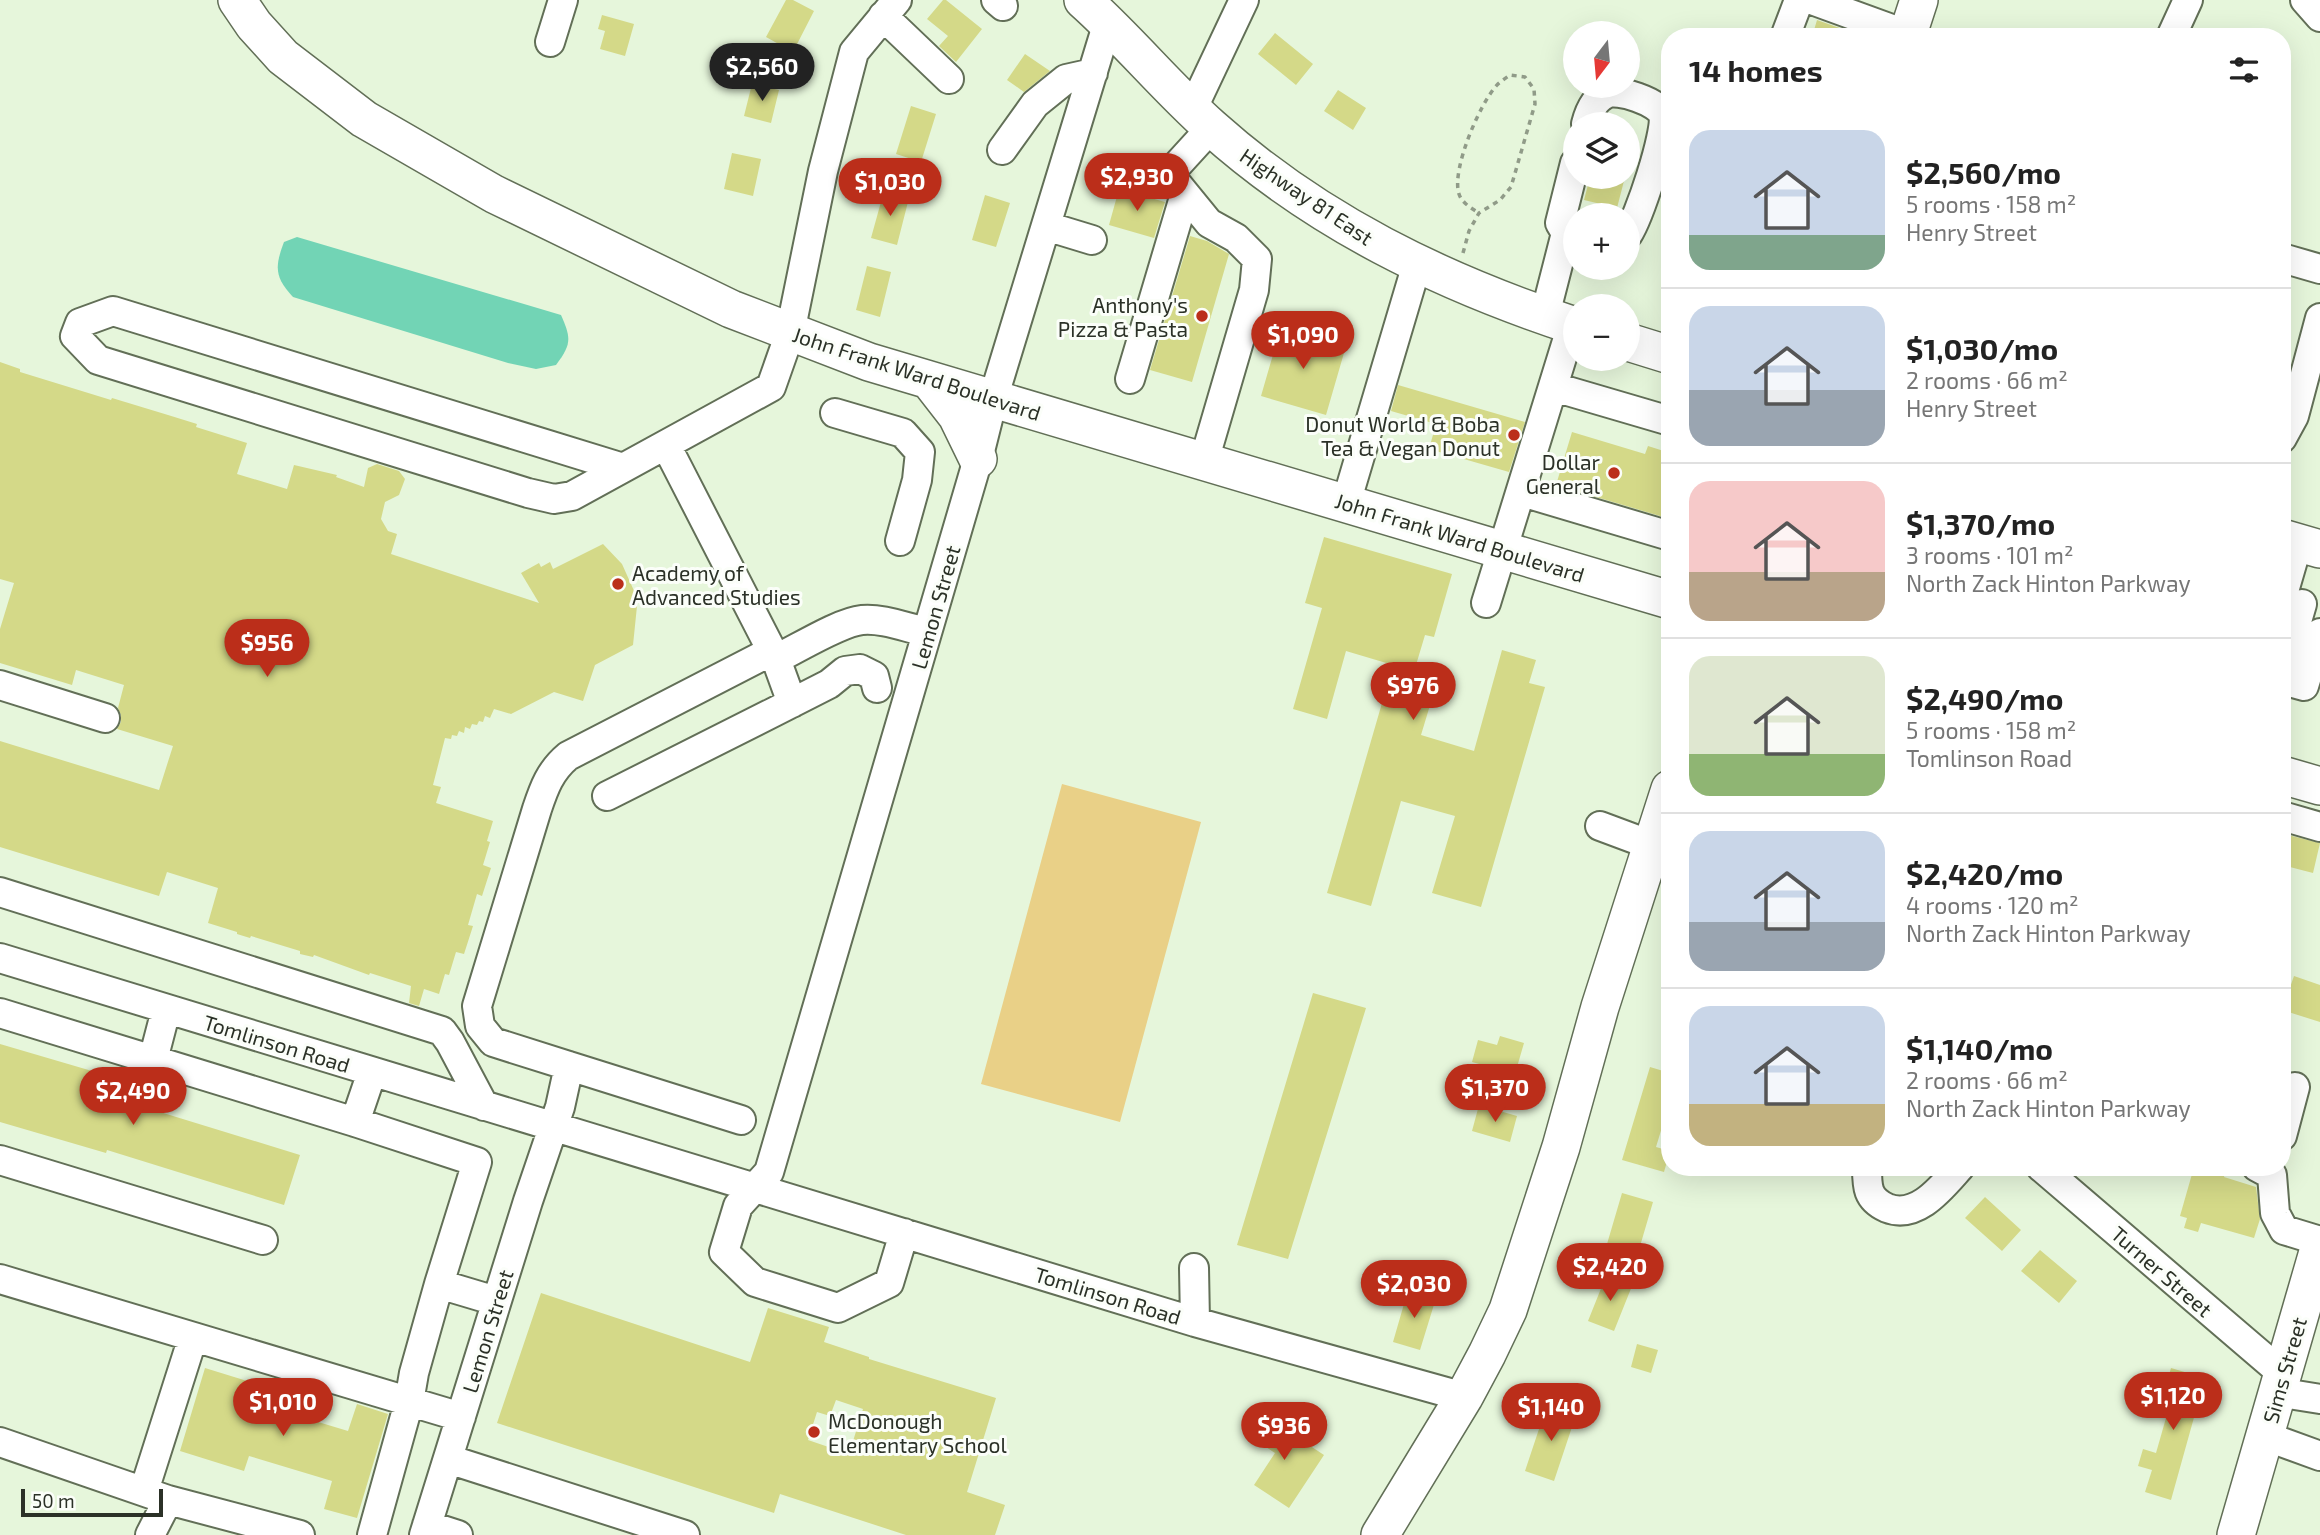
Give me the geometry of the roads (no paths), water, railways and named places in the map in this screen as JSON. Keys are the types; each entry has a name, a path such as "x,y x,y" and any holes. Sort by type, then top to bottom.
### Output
{"main road":[{"name":"John Frank Ward Boulevard","path":"237,0 254,25 283,57 364,119 494,194 731,309 869,362 1661,597"},
{"path":"1910,28 1919,0"},
{"name":"Highway 81 East","path":"1096,11 1202,119 1268,174 1328,216 1454,282 1563,322"},
{"path":"1640,346 1661,352"},
{"path":"929,380 957,416 978,459"},
{"path":"1380,1535 1464,1397 1508,1310 1561,1147 1600,1007 1660,852"},
{"name":"Sims Street","path":"2236,1535 2280,1383 2313,1296 2320,1243"}],"street":[{"path":"550,42 563,0"},
{"path":"1204,461 1254,290 1257,259 1236,238 1209,223 1169,174 1202,119 1244,0"},
{"path":"1788,28 1799,0"},
{"path":"1812,0 1886,28"},
{"path":"2175,28 2188,0"},
{"path":"2305,0 2320,17"},
{"path":"623,468 113,311 80,323 75,336 99,360 528,493 554,499 572,496 771,387 790,333 823,171 854,52 890,8 949,79"},
{"name":"Lemon Street","path":"904,1233 889,1283 838,1308 755,1282 724,1252 738,1206 769,1172 993,400 1094,73 1096,11"},
{"path":"1002,150 1035,104 1066,79 1094,73"},
{"path":"1589,112 1596,101 1612,91 1650,103 1661,112"},
{"path":"1608,112 1631,112"},
{"path":"1640,116 1644,118 1651,132 1640,175"},
{"path":"1640,212 1658,191 1661,151"},
{"path":"1130,380 1185,194"},
{"path":"1046,226 1092,240"},
{"path":"2291,261 2320,269"},
{"path":"1346,503 1417,264"},
{"path":"2291,422 2320,318"},
{"path":"1486,603 1554,387 1563,328"},
{"path":"1554,387 1661,418"},
{"path":"835,413 903,433 920,452 917,480 900,541"},
{"path":"666,445 776,659 792,703"},
{"path":"1522,492 1661,533"},
{"path":"2291,628 2296,603 2300,543"},
{"path":"741,1121 493,1042 480,1026 477,1006 545,785 555,767 568,756 762,656 776,659 847,624 861,620 927,632"},
{"path":"2291,682 2304,686 2320,633"},
{"path":"607,796 829,684 845,671 860,669 874,676 877,688"},
{"path":"0,685 105,718"},
{"path":"2291,819 2320,827"},
{"path":"1600,826 1660,852"},
{"path":"0,892 442,1031 484,1106"},
{"name":"Tomlinson Road","path":"0,958 1195,1322 1464,1397"},
{"path":"153,1060 166,1010"},
{"path":"0,1013 477,1162 439,1284 372,1535"},
{"name":"Lemon Street","path":"425,1530 553,1128 569,1066"},
{"path":"355,1122 372,1072"},
{"path":"2291,1111 2299,1089"},
{"path":"0,1160 263,1240"},
{"path":"1867,1176 1867,1191 1880,1205 1896,1211 1914,1208 1928,1199 1951,1176"},
{"name":"Turner Street","path":"2051,1176 2280,1383"},
{"path":"2268,1176 2275,1213 2284,1230 2320,1243"},
{"path":"1194,1268 1195,1322"},
{"path":"0,1279 461,1417"},
{"path":"439,1284 496,1301"},
{"path":"150,1535 156,1495 194,1337"},
{"path":"2280,1383 2320,1399"},
{"path":"2265,1436 2320,1456"},
{"path":"0,1442 156,1495 300,1535"},
{"path":"448,1459 685,1535"},
{"path":"425,1530 458,1535"}],"place":[{"name":"Anthony's Pizza & Pasta","path":"1202,316"},
{"name":"Donut World & Boba Tea & Vegan Donut","path":"1514,435"},
{"name":"Dollar General","path":"1614,473"},
{"name":"Academy of Advanced Studies","path":"618,584"},
{"name":"McDonough Elementary School","path":"814,1432"}]}
